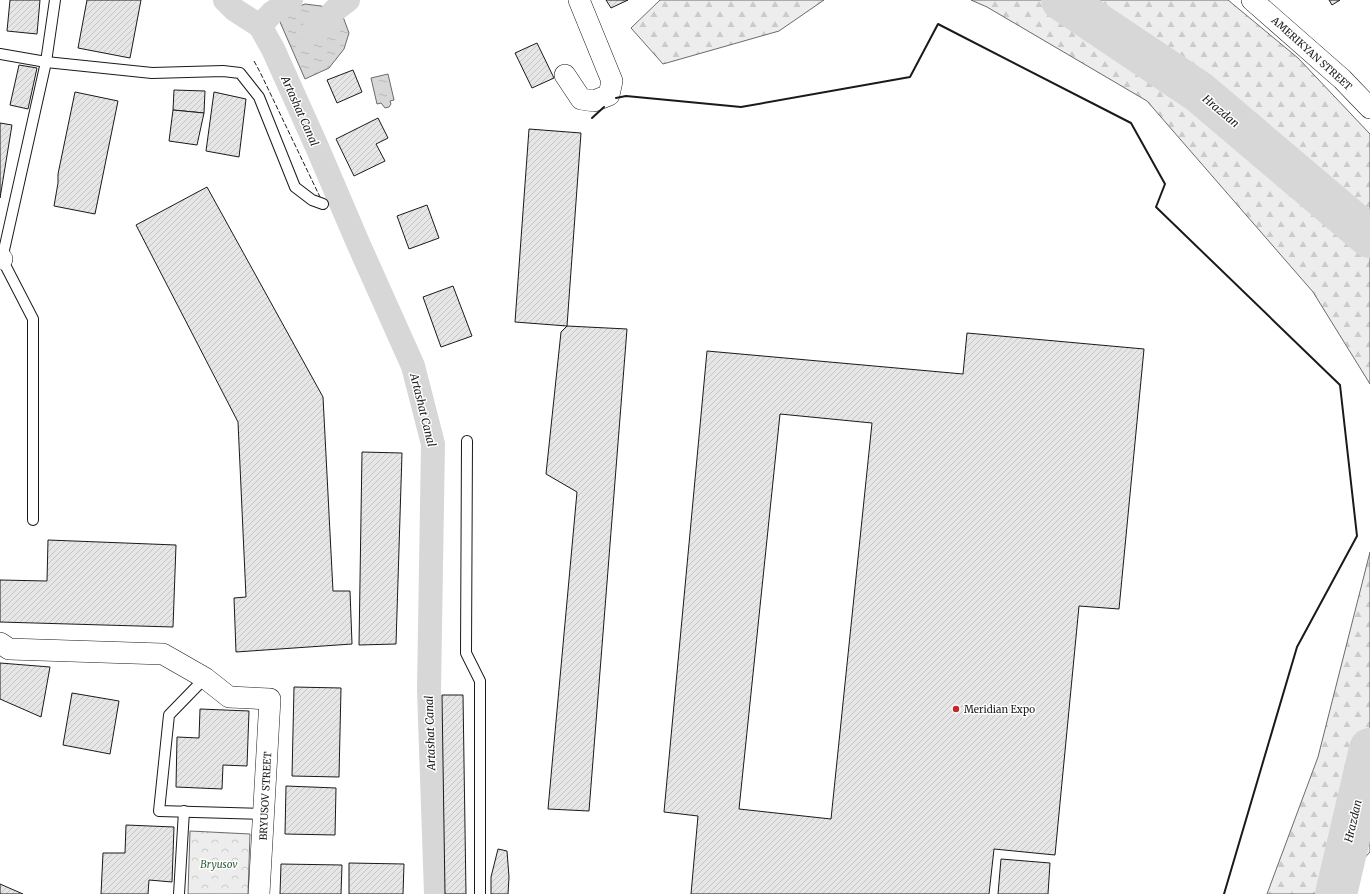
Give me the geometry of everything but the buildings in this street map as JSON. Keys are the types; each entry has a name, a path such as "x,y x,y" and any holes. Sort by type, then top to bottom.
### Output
{"street":[{"path":"564,75 581,99 594,101 609,95 612,81 579,0"},
{"name":"AMERIKYAN STREET","path":"1252,0 1342,79 1370,108"},
{"path":"0,643 9,649 163,654 205,678"},
{"name":"BRYUSOV STREET","path":"205,678 229,696 270,699 259,894"}],"lane":[{"path":"32,520 33,319 1,259 46,62 55,0"},
{"path":"0,54 46,62 152,73 222,71 240,73 259,97 295,187 312,200 323,204"},
{"path":"467,441 466,652 480,681 480,894"},
{"path":"205,678 169,715 159,811 264,814"},
{"path":"179,894 184,811"}],"green space":[{"path":"660,0 824,0 779,31 663,64 631,28"},
{"path":"971,0 1228,0 1298,58 1370,134 1370,384 1313,292 1147,101 987,7"},
{"path":"1370,552 1370,852 1359,864 1352,894 1267,894 1318,757"},
{"name":"Bryusov","path":"190,831 250,834 248,894 188,894"}],"water":[{"path":"305,4 321,6 335,10 342,14 349,33 344,49 329,68 305,79 280,22 290,10"},
{"path":"388,74 394,100 390,101 391,104 389,107 385,108 381,103 377,104 371,78"}],"waterway":[{"name":"Artashat Canal","path":"225,0 235,10 260,26 273,49 413,366 433,444 429,690 436,894"},
{"path":"260,26 272,13 291,0"},
{"path":"312,33 318,30 335,10 348,0"},
{"name":"Hrazdan","path":"1062,0 1199,92 1370,237"},
{"name":"Hrazdan","path":"1336,894 1370,749"}],"fence":[{"path":"254,61 320,197"}],"wall":[{"path":"616,98 626,96 741,107 910,77 938,24 1131,123 1165,184 1156,207 1340,385 1357,536 1297,647 1224,894"},
{"path":"592,118 604,107"}],"place":[{"name":"Meridian Expo","path":"956,709"}]}
